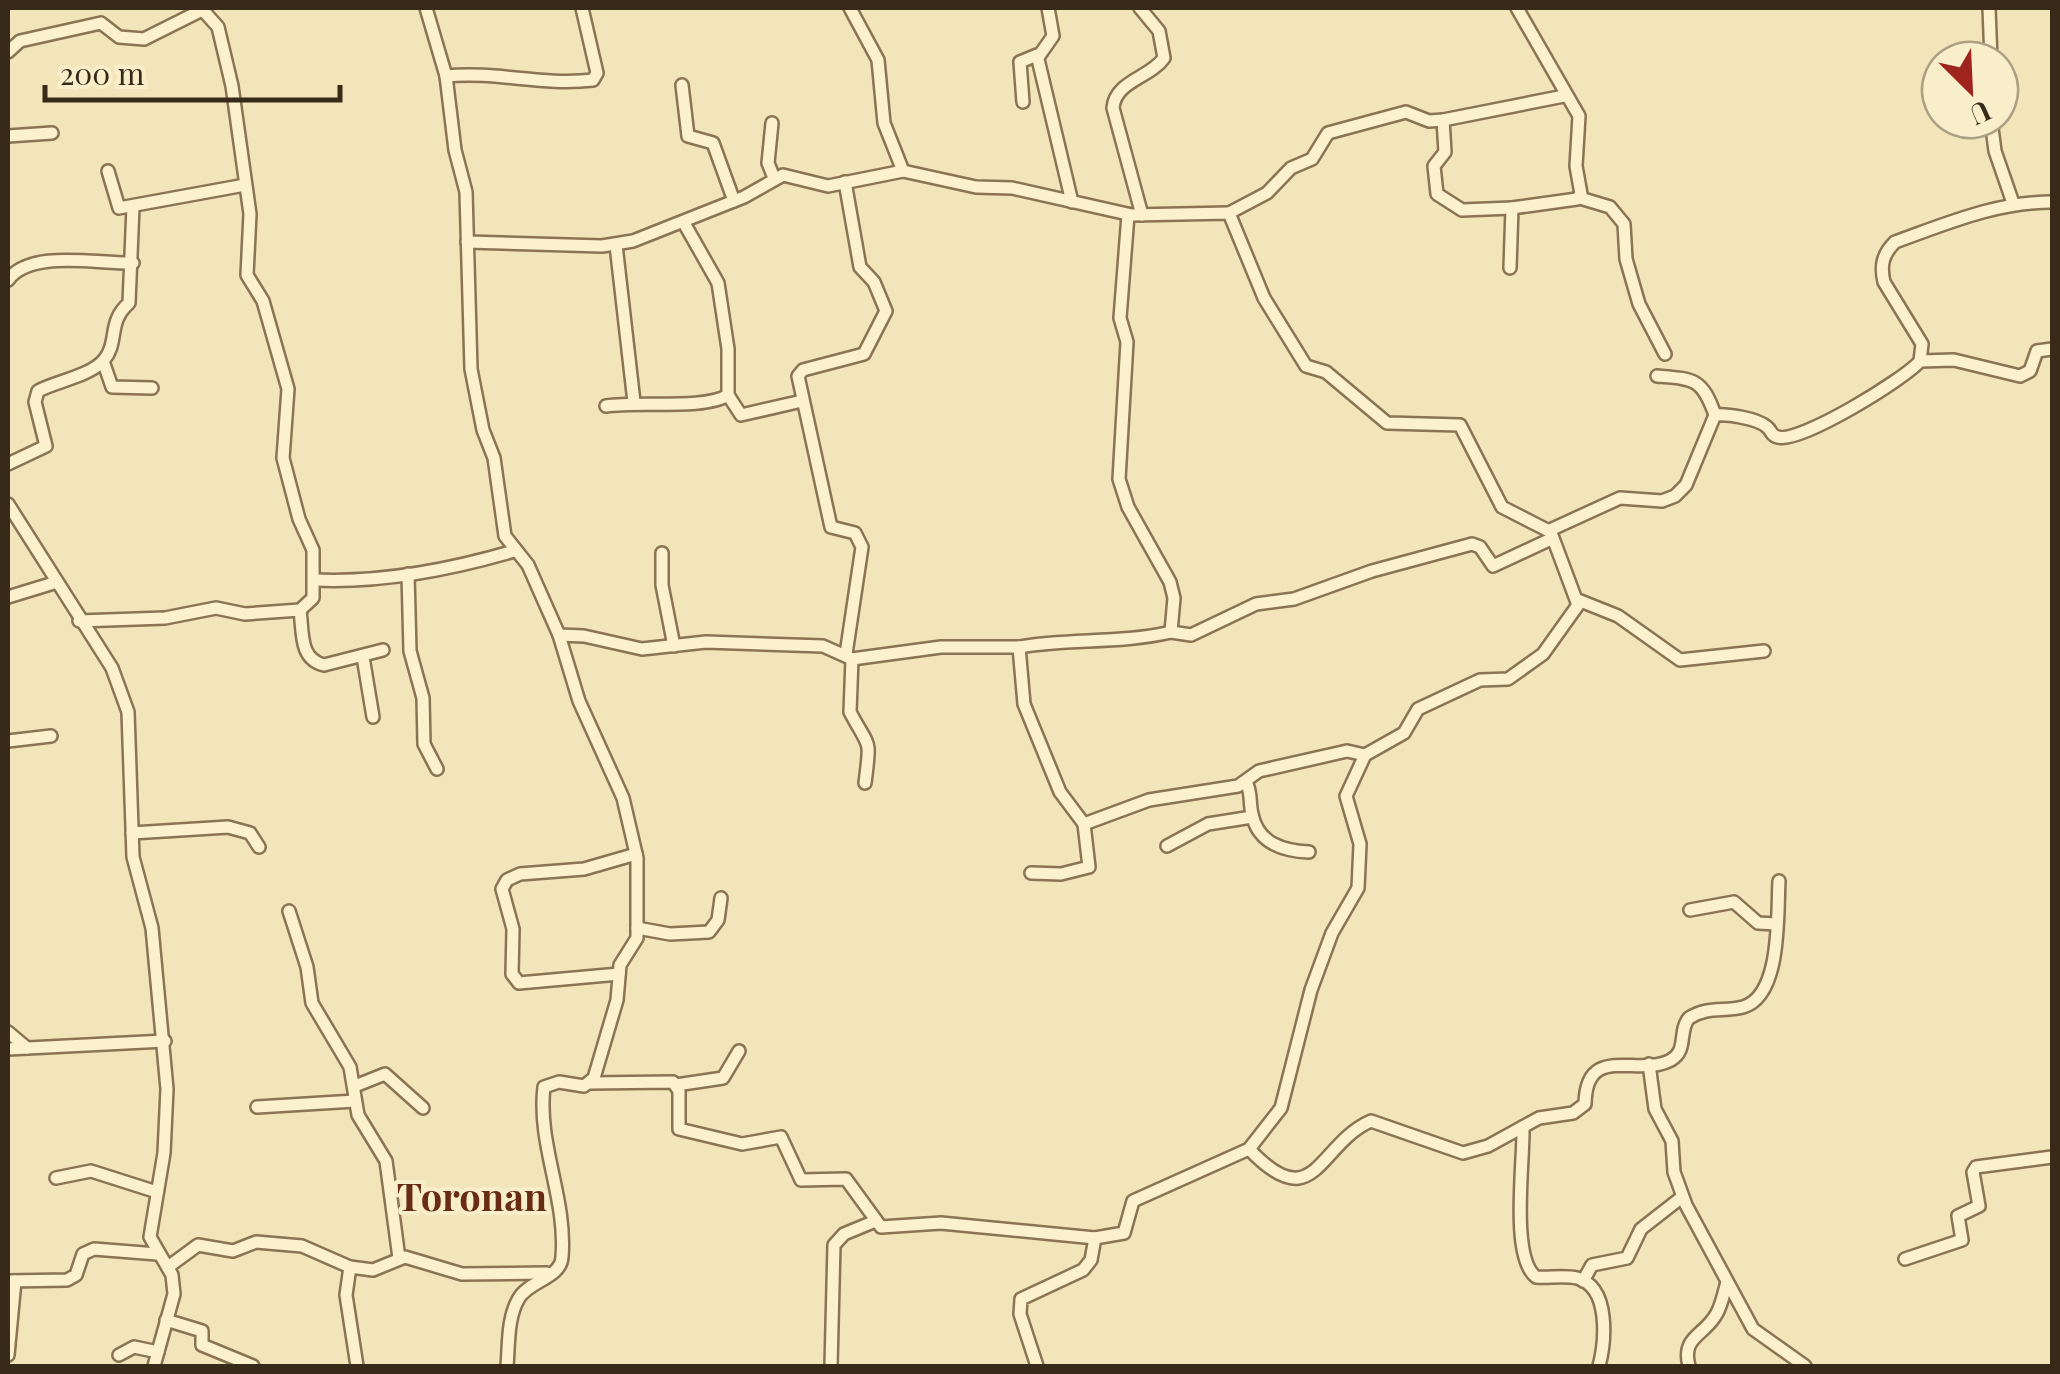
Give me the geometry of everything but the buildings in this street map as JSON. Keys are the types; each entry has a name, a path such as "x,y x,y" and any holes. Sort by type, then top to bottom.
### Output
{"street":[{"path":"8,52 20,41 101,23 118,37 144,38 201,8 218,27 232,86 250,226 247,275 263,301 288,389 284,466 313,550 313,598 300,610 245,614 208,608 165,618 79,621"},
{"path":"426,8 446,76 454,150 466,192 470,369 483,430 494,458 502,526 514,551 528,564 560,635 579,701 623,798 636,854 637,938 619,974 617,1000 590,1083"},
{"path":"446,76 490,72 522,80 593,80 597,74 582,8"},
{"path":"850,8 878,60 884,123 903,171"},
{"path":"1023,102 1020,62 1038,56 1053,36 1048,8"},
{"path":"1140,8 1159,31 1164,58 1152,72 1124,86 1113,108 1135,215 1120,318 1126,342 1119,478 1128,507 1170,582 1174,598 1171,632"},
{"path":"1518,8 1564,96 1579,116 1580,198"},
{"path":"1989,8 1990,40"},
{"path":"1038,56 1072,202"},
{"path":"682,85 688,136 713,144 734,201"},
{"path":"466,242 616,245 734,201 774,178 796,176 818,186 903,171 1135,215 1229,213 1275,188 1291,168 1314,156 1324,137 1335,130 1406,112 1429,121 1443,120 1564,96"},
{"path":"1443,120 1445,152 1434,166 1436,194 1462,210 1512,208 1580,198 1610,207 1624,224 1626,259 1638,304 1665,354"},
{"path":"772,123 768,163 774,178"},
{"path":"8,136 52,133"},
{"path":"1994,140 2013,203"},
{"path":"108,170 115,205 133,207 245,185"},
{"path":"845,182 860,267 874,282 886,311 864,354 801,372 802,401 832,528 855,534 862,548 849,656 850,712 864,730 870,749 866,784"},
{"path":"1920,361 1919,336 1884,282 1887,250 1895,242 1962,216 2013,203 2052,202"},
{"path":"133,207 128,303 115,314 103,362 112,387 152,388"},
{"path":"1510,268 1512,208"},
{"path":"1084,824 1149,800 1246,782 1259,771 1347,751 1365,755 1404,733 1418,709 1480,680 1508,678 1543,654 1574,616 1578,600 1550,535 1502,507 1460,425 1387,423 1326,372 1306,366 1264,298 1229,213"},
{"path":"684,222 718,282 728,349 728,395 741,415 802,401"},
{"path":"616,245 634,402"},
{"path":"8,280 17,269 34,263 132,263"},
{"path":"1714,415 1762,424 1774,436 1785,437 1821,425 1891,385 1920,361 1954,360 2020,376 2030,371 2037,351 2052,349"},
{"path":"8,464 46,446 36,402 38,391 103,362"},
{"path":"560,635 642,648 757,643 823,646 849,656 942,647 1123,641 1171,632 1191,634 1256,604 1294,599 1372,571 1475,543 1493,566 1620,498 1662,500 1686,485 1714,415 1706,392 1692,379 1657,376"},
{"path":"606,406 679,401 701,406 728,395"},
{"path":"8,504 112,668 128,712 136,872 152,928 165,1041 167,1122 150,1237 168,1267 174,1294 154,1366"},
{"path":"315,580 360,582 459,567 514,551"},
{"path":"662,553 662,585 674,646"},
{"path":"408,574 410,651 423,698 424,744 437,769"},
{"path":"8,597 57,582"},
{"path":"1578,600 1618,616 1680,660 1764,651"},
{"path":"300,610 308,658 324,665 383,650"},
{"path":"1019,647 1024,704 1060,792 1084,824 1089,867 1061,874 1030,873"},
{"path":"362,657 374,717"},
{"path":"8,741 51,736"},
{"path":"676,1085 679,1129 742,1144 781,1137 801,1180 846,1179 880,1227 941,1223 1094,1238 1124,1232 1133,1201 1249,1149 1281,1108 1311,990 1332,933 1358,888 1360,844 1346,796 1356,782 1365,755"},
{"path":"1246,782 1252,817 1280,850 1310,852"},
{"path":"1167,846 1208,824 1252,817"},
{"path":"132,834 228,826 250,833 259,847"},
{"path":"619,974 519,983 511,967 513,929 502,889 506,880 520,874 584,869 636,854"},
{"path":"1249,1149 1278,1174 1295,1180 1316,1171 1371,1121 1463,1154 1539,1118 1580,1110 1585,1104 1585,1086 1596,1072 1676,1056 1688,1018 1708,1009 1744,1007 1761,994 1774,959 1778,881"},
{"path":"637,928 670,934 709,932 718,920 721,898"},
{"path":"1690,910 1734,902 1758,924 1776,924"},
{"path":"289,912 304,954 312,1002 350,1067 354,1101 386,1160 400,1258"},
{"path":"8,1032 27,1048"},
{"path":"8,1049 165,1041"},
{"path":"508,1366 510,1319 520,1296 562,1265 562,1232 543,1128 544,1087 553,1083 667,1079 676,1085 724,1078 739,1051"},
{"path":"1649,1064 1652,1097 1672,1140 1682,1196 1754,1329 1805,1366"},
{"path":"355,1086 385,1074 423,1108"},
{"path":"257,1107 354,1101"},
{"path":"1523,1126 1524,1176 1518,1235 1528,1270 1536,1276 1583,1280"},
{"path":"1905,1259 1962,1240 1958,1216 1979,1206 1973,1172 1976,1167 2052,1158"},
{"path":"56,1178 91,1171 157,1192"},
{"path":"1583,1280 1592,1265 1627,1258 1641,1229 1682,1196"},
{"path":"831,1366 834,1245 844,1234 873,1222"},
{"path":"1037,1366 1020,1314 1020,1300 1083,1270 1090,1260 1094,1238"},
{"path":"168,1267 198,1245 233,1251 270,1242 302,1246 350,1267 373,1270 400,1258 462,1274 553,1273"},
{"path":"8,1355 12,1281 67,1280 76,1275 83,1254 94,1249 157,1254"},
{"path":"350,1267 346,1295 357,1366"},
{"path":"1583,1280 1606,1325 1599,1366"},
{"path":"1689,1366 1686,1348 1718,1312 1727,1282"},
{"path":"166,1320 200,1330 202,1345 253,1366"},
{"path":"119,1354 134,1347 158,1352"}],"district":[{"name":"Toronan","path":"472,1195"}]}
